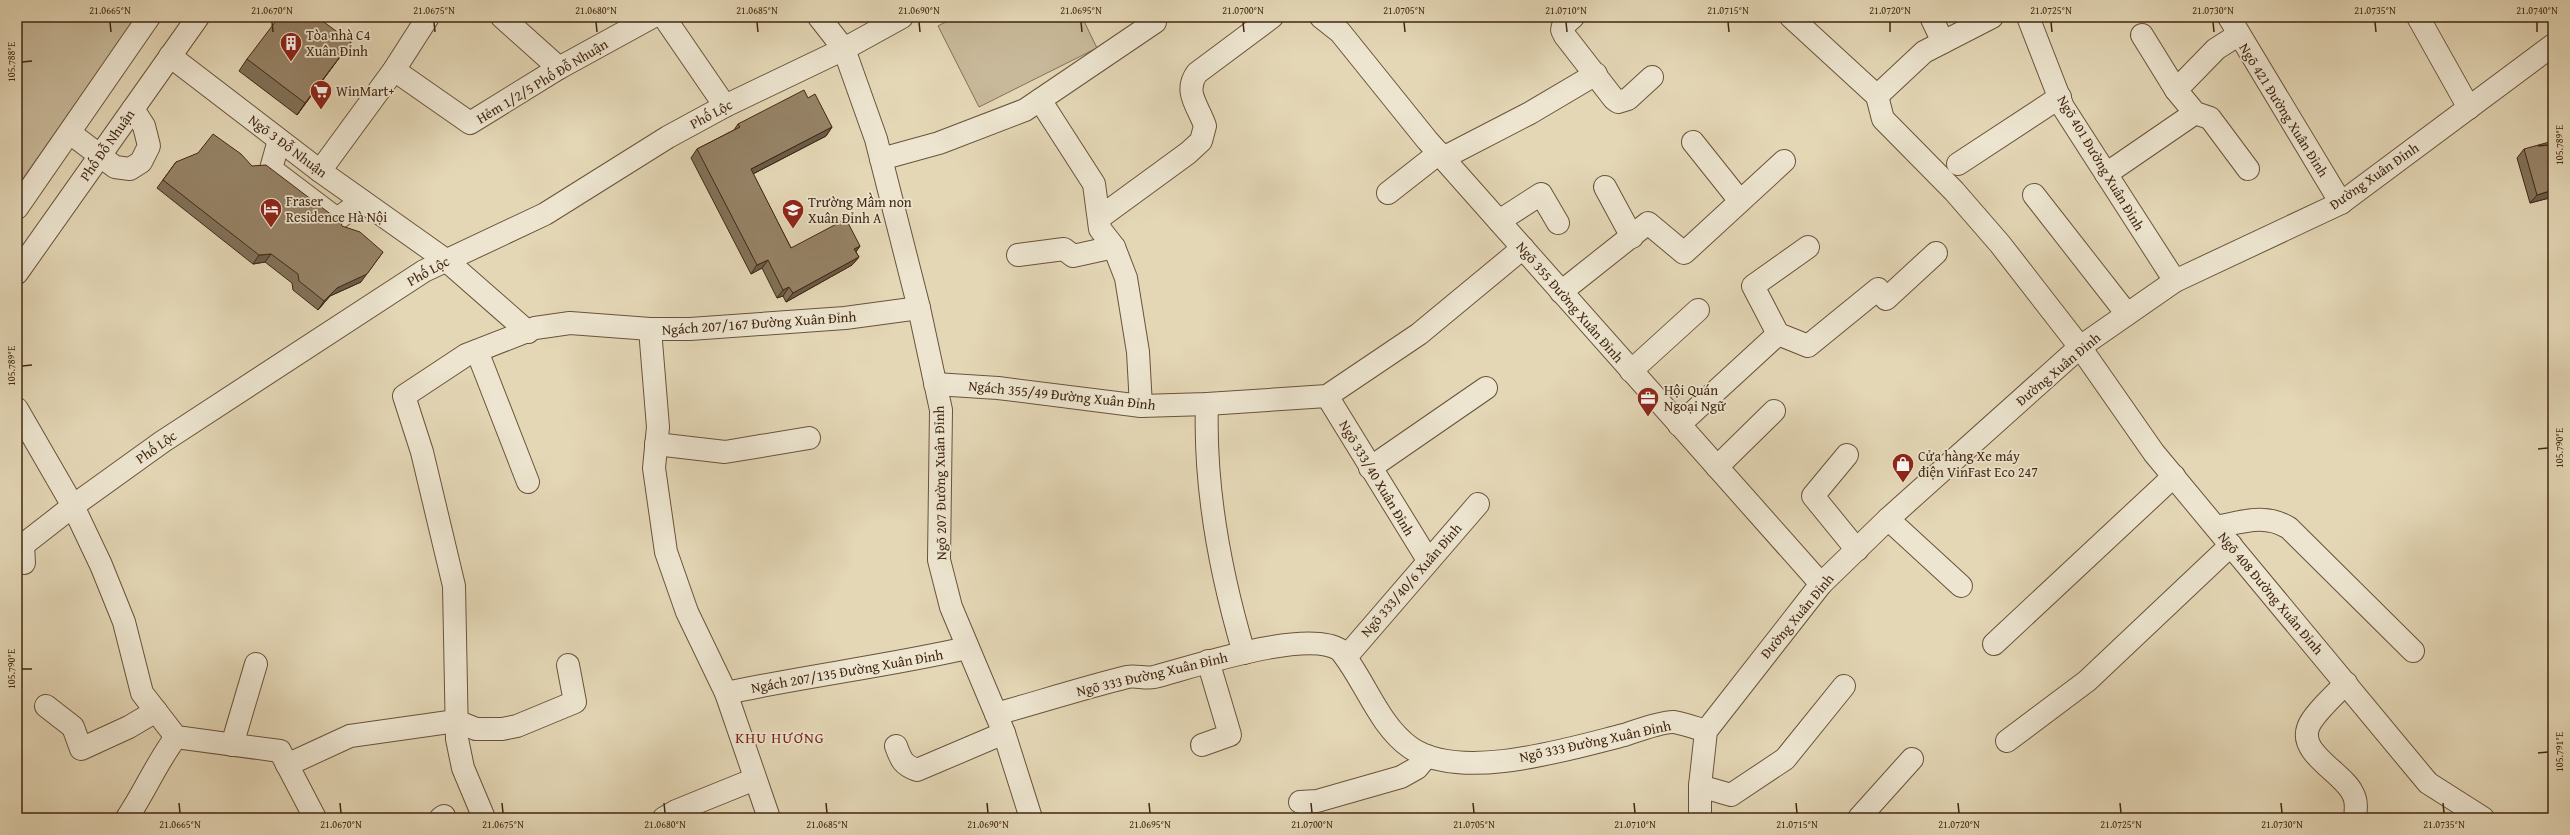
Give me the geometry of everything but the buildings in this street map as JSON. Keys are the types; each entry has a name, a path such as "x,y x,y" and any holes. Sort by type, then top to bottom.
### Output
{"street":[{"path":"17,208 149,17"},
{"name":"Phố Đỗ Nhuận","path":"17,273 198,17"},
{"path":"320,172 394,70 428,17"},
{"path":"502,17 559,68"},
{"name":"Hẻm 1/2/5 Phố Đỗ Nhuận","path":"394,70 470,123 559,68 652,17"},
{"path":"664,17 725,106"},
{"name":"Ngõ 207 Đường Xuân Đỉnh","path":"819,17 844,49 876,139 919,308 941,410 939,560 951,607 1000,724 1031,818"},
{"name":"Phố Lộc","path":"21,566 23,544 75,511 175,434 424,271 546,214 668,137 725,106 844,49 902,17"},
{"path":"1099,218 1188,153 1201,141 1205,126 1192,97 1190,85 1192,80 1197,73 1272,17"},
{"path":"1573,17 1563,26 1562,30 1618,102 1628,99 1652,78"},
{"path":"1791,17 1877,96 1924,52 1992,17"},
{"path":"1931,17 1943,42"},
{"name":"Ngõ 401 Đường Xuân Đỉnh","path":"2028,17 2063,107 2175,281"},
{"path":"2418,17 2469,108"},
{"name":"Ngõ 355 Đường Xuân Đỉnh","path":"1331,20 1441,156 1821,584"},
{"path":"881,159 939,143 1025,110 1155,22"},
{"path":"2176,90 2216,49 2233,26"},
{"name":"Ngõ 421 Đường Xuân Đỉnh","path":"2233,26 2341,203"},
{"path":"2142,36 2176,90 2195,113 2210,118 2248,170"},
{"name":"Đường Xuân Đỉnh","path":"1706,731 1821,584 1888,519 2080,347 2175,281 2341,203 2553,45"},
{"name":"Ngõ 3 Đỗ Nhuận","path":"170,56 320,172 447,261 528,332"},
{"path":"1388,193 1441,156 1530,113 1596,74"},
{"name":"Ngõ 408 Đường Xuân Đỉnh","path":"1877,96 1883,119 1954,191 2000,244 2080,347 2154,453 2428,783 2482,818"},
{"path":"1958,164 2060,97"},
{"path":"1040,100 1094,184 1100,229 1114,248 1126,278 1138,352 1141,406"},
{"path":"70,133 115,167 127,170 138,165 145,157 149,146 147,134 133,109"},
{"path":"2106,174 2195,113"},
{"path":"279,140 271,169 337,219 362,201"},
{"path":"1693,142 1740,202"},
{"path":"1561,292 1648,224 1684,253 1784,161"},
{"path":"1605,187 1632,237"},
{"path":"1499,221 1541,194 1558,224"},
{"path":"2034,195 2127,314"},
{"path":"1808,247 1753,286 1778,334 1808,346 1878,289 1886,299 1936,253"},
{"path":"1018,255 1064,249 1073,256 1114,248"},
{"path":"1327,396 1419,334 1522,248"},
{"name":"Ngách 207/167 Đường Xuân Đỉnh","path":"456,721 454,586 422,452 404,396 466,355 528,332 570,323 650,329 690,329 845,318 919,308"},
{"path":"1631,371 1698,310"},
{"path":"650,329 658,427 654,468 666,552 687,612 726,693 769,818"},
{"path":"1679,425 1778,334"},
{"path":"477,351 528,482"},
{"name":"Ngách 355/49 Đường Xuân Đỉnh","path":"935,384 998,388 1141,406 1206,404 1327,396"},
{"path":"1370,468 1486,388"},
{"name":"Ngõ 333/40 Xuân Đỉnh","path":"1327,396 1428,560"},
{"path":"1206,404 1205,450 1215,536 1226,591 1244,653"},
{"path":"17,409 75,511 101,565 124,622 142,693 176,737 280,751 315,818"},
{"path":"1717,467 1774,411"},
{"path":"656,444 725,452 809,438"},
{"path":"1847,455 1813,496 1856,550"},
{"path":"1994,644 2174,476"},
{"name":"Ngõ 333/40/6 Xuân Đỉnh","path":"1346,656 1478,504"},
{"path":"2216,527 2265,518 2277,520 2289,528 2413,651"},
{"path":"1888,519 1961,586"},
{"path":"2007,741 2087,681 2231,545"},
{"name":"Ngõ 333 Đường Xuân Đỉnh","path":"896,746 900,760 906,766 917,770 1000,724 1108,682 1137,676 1153,677 1208,661 1244,653 1289,645 1325,643 1334,645 1346,656 1396,734 1411,747 1427,756 1446,762 1468,764 1532,756 1673,722 1706,731"},
{"name":"Ngách 207/135 Đường Xuân Đỉnh","path":"726,693 798,678 900,663 967,648"},
{"path":"1202,745 1230,735 1208,661"},
{"path":"232,744 256,664"},
{"path":"287,765 350,736 456,721 476,729 502,730 517,726 575,702 568,665"},
{"path":"2346,683 2314,719 2308,727 2306,736 2309,747 2353,793 2355,818"},
{"path":"1700,786 1731,795 1760,778 1785,759 1844,686"},
{"path":"46,706 73,727 81,749 129,727 156,710"},
{"path":"456,721 463,768 484,818"},
{"path":"1700,818 1700,786 1706,731"},
{"path":"127,818 141,797 159,760 176,737"},
{"path":"1300,802 1317,801 1401,777 1413,771 1427,756"},
{"path":"1859,818 1912,759"},
{"path":"664,818 676,811 755,779"}],"shaded area":[{"path":"17,17 136,17 17,187"},
{"path":"955,17 1082,17 1097,48 979,107 938,26"}],"place":[{"name":"Tòa nhà C4 Xuân Đỉnh","path":"291,62"},
{"name":"WinMart+","path":"321,110"},
{"name":"Fraser Residence Hà Nội","path":"271,228"},
{"name":"Trường Mầm non Xuân Đỉnh A","path":"793,230"},
{"name":"Hội Quán Ngoại Ngữ","path":"1648,418"},
{"name":"Cửa hàng Xe máy điện VinFast Eco 247","path":"1903,484"}],"district":[{"name":"KHU HƯƠNG","path":"780,737"}]}
